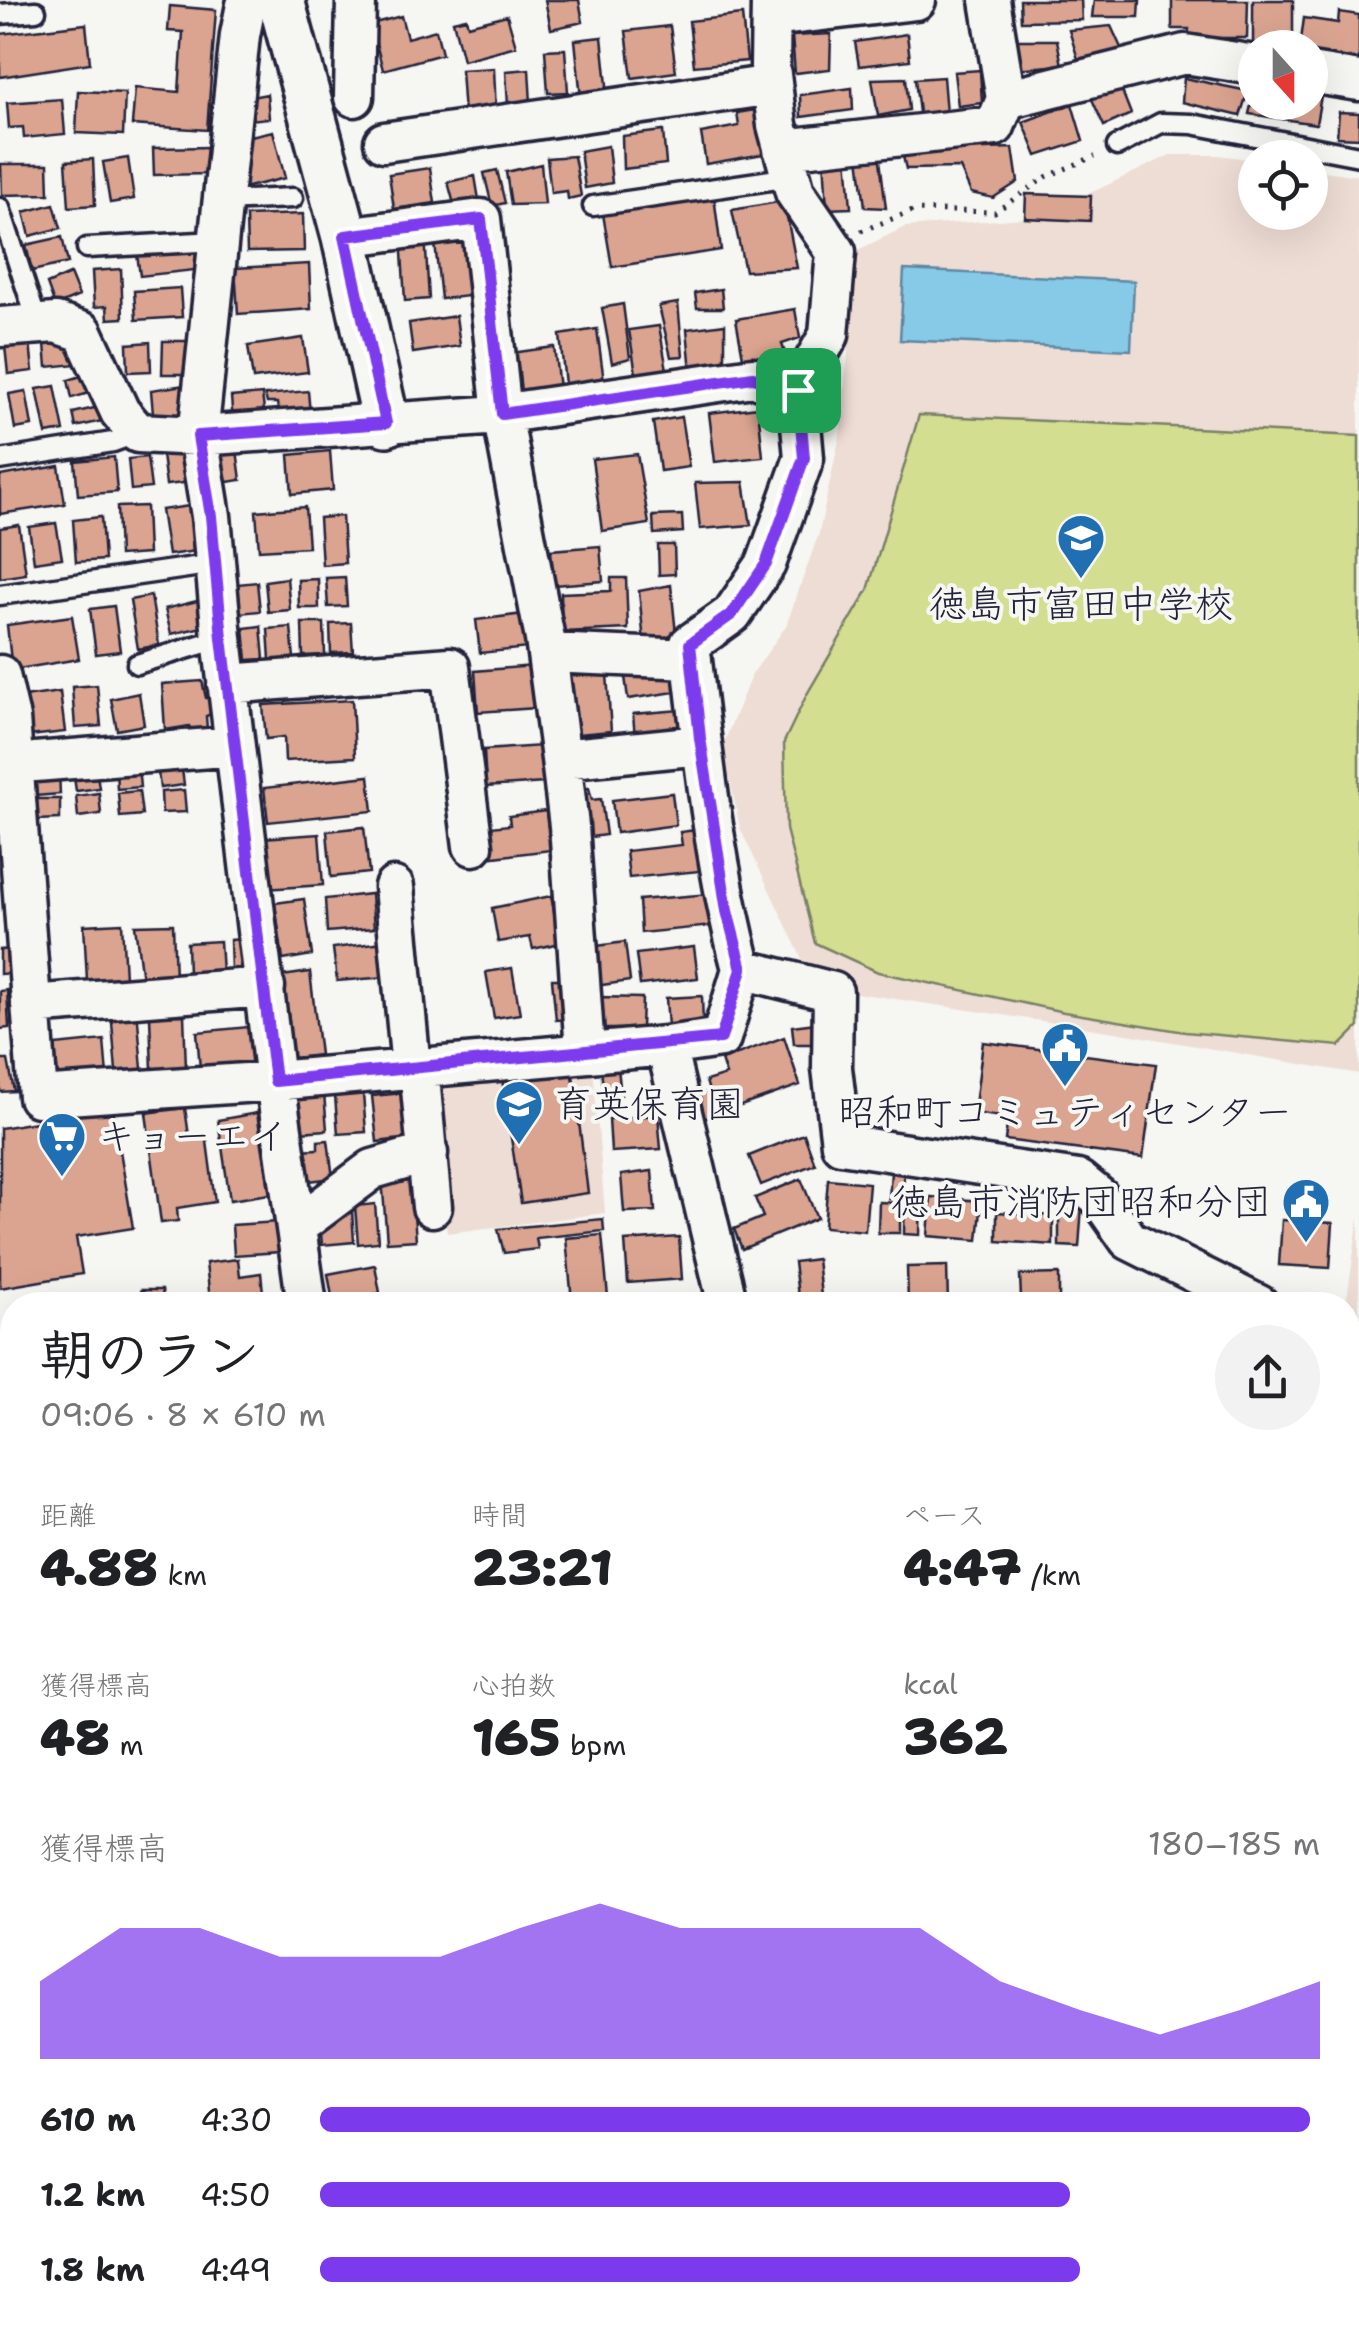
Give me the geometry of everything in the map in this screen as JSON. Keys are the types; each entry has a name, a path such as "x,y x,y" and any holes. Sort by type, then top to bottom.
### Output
{"street":[{"path":"251,0 246,5 240,35 198,436 275,1081 305,1292"},
{"path":"281,0 345,236 386,423"},
{"path":"354,97 356,0"},
{"path":"0,676 10,718 38,1097 275,1081 721,1038 742,969 727,911 690,644 732,614 766,564 804,458 798,390 829,335 836,252 795,192 787,163 772,85 772,8 916,0"},
{"path":"787,163 995,126 1006,99 990,0"},
{"path":"1006,99 1185,54 1238,62"},
{"path":"1328,77 1359,81"},
{"path":"384,142 772,85"},
{"path":"345,236 481,219 502,414 547,654 561,759 585,1051"},
{"path":"0,327 56,323 83,332 120,412 138,433 198,436 502,414 753,377 798,390"},
{"path":"547,654 692,659"},
{"path":"228,684 450,668 472,846"},
{"path":"561,759 701,745"},
{"path":"35,762 235,746"},
{"path":"394,887 432,1207"},
{"path":"742,969 833,992 832,1068 842,1144 1078,1180 1099,1197 1129,1240 1233,1292"},
{"path":"31,1005 265,987"},
{"path":"666,1046 725,1292"},
{"path":"297,1226 373,1168 428,1153"}],"lane":[{"path":"0,14 36,12"},
{"path":"1116,146 1160,123 1359,156"},
{"path":"592,206 787,163"},
{"path":"222,201 292,198"},
{"path":"0,208 38,324"},
{"path":"88,248 218,241"},
{"path":"0,460 113,442 138,433"},
{"path":"0,595 215,564"},
{"path":"138,664 222,638"}],"path":[{"path":"830,244 915,210 995,212 1046,177 1116,146"}],"shaded area":[{"name":"徳島市富田中学校","path":"1170,155 1238,158 1238,230 1328,230 1328,172 1359,176 1359,1074 856,993 805,965 740,828 723,745 751,676 786,626 819,533 840,435 858,250 905,227 1025,218 1097,190"},
{"name":"育英保育園","path":"593,1067 605,1213 447,1233 431,1081"},
{"path":"1359,1217 1359,1292 1348,1292"}],"green space":[{"name":"徳島市富田中学校","path":"919,415 1359,436 1359,1027 1340,1046 1185,1032 1064,1012 878,972 815,943 786,829 784,742 807,694 868,590"}],"water":[{"path":"904,270 1134,281 1131,350 900,340"}],"building":[{"path":"545,0 579,0 583,22 551,29"},
{"path":"1020,0 1081,0 1082,20 1021,21"},
{"path":"1094,0 1140,0 1139,17 1092,17"},
{"path":"1172,0 1248,0 1247,30 1238,30 1238,38 1188,38 1189,29 1172,29"},
{"path":"1253,0 1293,0 1293,30 1253,30"},
{"path":"170,6 216,10 207,130 132,125 135,88 179,92 183,32 168,31"},
{"path":"1339,12 1359,15 1359,64 1328,60 1328,30 1302,30 1304,18 1338,23"},
{"path":"507,15 516,46 463,60 453,21 466,18 468,25"},
{"path":"742,15 747,61 694,66 689,21"},
{"path":"401,16 407,38 436,30 442,54 383,70 371,24"},
{"path":"86,24 90,63 0,77 0,34"},
{"path":"670,26 676,72 632,78 626,31"},
{"path":"1111,26 1122,50 1078,59 1069,30"},
{"path":"831,34 830,69 795,73 792,36"},
{"path":"907,34 910,60 859,66 855,42"},
{"path":"602,37 608,95 581,98 575,40"},
{"path":"1014,40 1057,40 1062,65 1014,69"},
{"path":"565,49 568,92 548,93 545,50"},
{"path":"494,68 496,114 464,115 461,70"},
{"path":"529,69 531,104 508,106 506,71"},
{"path":"980,70 982,103 958,106 954,72"},
{"path":"943,77 946,113 919,113 915,79"},
{"path":"906,78 909,110 878,116 872,79"},
{"path":"1184,78 1238,89 1238,116 1182,102"},
{"path":"1120,86 1131,114 1104,126 1091,97"},
{"path":"852,88 853,110 801,117 800,95"},
{"path":"78,91 125,93 123,135 76,133"},
{"path":"267,94 269,118 250,120 246,98"},
{"path":"62,99 65,134 24,138 23,127 9,128 7,103"},
{"path":"1072,104 1083,141 1037,156 1023,122"},
{"path":"761,109 769,153 706,164 701,133 739,126 737,113"},
{"path":"1339,112 1359,113 1359,138 1337,137"},
{"path":"273,131 285,178 239,189 234,159 248,154 246,137"},
{"path":"663,131 666,164 623,169 622,136"},
{"path":"608,146 612,183 585,188 580,151"},
{"path":"211,147 211,174 154,175 153,148"},
{"path":"1013,148 1018,182 993,198 971,193 960,168 906,169 902,152"},
{"path":"879,152 886,208 865,207 859,157"},
{"path":"847,155 851,208 827,209 824,157"},
{"path":"574,156 581,196 568,199 567,191 551,193 547,158"},
{"path":"128,158 134,199 110,203 103,162"},
{"path":"93,159 95,205 69,207 66,161"},
{"path":"1,164 48,164 49,194 2,195"},
{"path":"541,164 545,204 511,205 506,172"},
{"path":"430,168 435,203 394,209 389,174"},
{"path":"497,170 505,203 492,206 484,173"},
{"path":"475,176 479,200 454,204 448,182"},
{"path":"1026,194 1091,196 1090,221 1025,218"},
{"path":"714,196 721,250 612,267 603,214"},
{"path":"784,201 797,268 745,271 732,210"},
{"path":"54,204 61,228 30,236 24,212"},
{"path":"303,214 304,251 247,252 246,216"},
{"path":"462,231 469,296 441,299 434,234"},
{"path":"425,235 429,299 405,301 401,236"},
{"path":"62,237 68,263 32,271 26,245"},
{"path":"202,247 204,269 140,276 137,254"},
{"path":"309,264 311,309 238,314 235,268"},
{"path":"121,269 123,318 108,319 107,306 94,307 92,271"},
{"path":"70,274 79,296 55,306 47,284"},
{"path":"180,288 182,317 136,320 134,291"},
{"path":"721,289 723,308 697,308 695,293"},
{"path":"678,303 683,356 671,357 659,306"},
{"path":"623,304 630,358 612,363 602,308"},
{"path":"795,309 800,338 782,344 787,359 745,368 736,319"},
{"path":"456,316 460,346 413,353 409,323"},
{"path":"725,324 725,365 691,371 687,329"},
{"path":"659,326 668,375 637,380 629,330"},
{"path":"597,329 604,381 565,385 560,335"},
{"path":"303,338 308,372 253,379 248,346"},
{"path":"75,341 77,364 47,367 45,344"},
{"path":"163,341 193,341 193,374 162,374"},
{"path":"150,342 151,371 128,372 127,344"},
{"path":"30,343 33,371 8,374 5,346"},
{"path":"554,347 559,388 516,394 511,353"},
{"path":"88,374 93,392 72,398 68,380"},
{"path":"185,385 189,420 154,425 151,390"},
{"path":"55,386 64,431 46,434 37,389"},
{"path":"26,391 32,426 15,429 9,394"},
{"path":"308,391 310,414 279,417 277,403 267,403 265,395"},
{"path":"262,394 265,419 233,422 231,397"},
{"path":"103,406 106,420 76,427 73,413"},
{"path":"758,407 763,457 715,462 709,413"},
{"path":"681,417 689,467 660,471 653,422"},
{"path":"237,450 241,480 220,483 217,453"},
{"path":"330,451 333,490 292,494 289,455"},
{"path":"181,452 184,483 166,485 162,455"},
{"path":"637,454 649,524 602,531 592,459"},
{"path":"114,457 117,492 78,495 75,461"},
{"path":"147,457 151,488 131,490 128,459"},
{"path":"59,466 65,504 0,514 0,476"},
{"path":"744,482 751,525 700,529 695,483"},
{"path":"146,506 148,554 119,556 117,507"},
{"path":"190,506 196,551 168,555 161,510"},
{"path":"305,507 308,547 259,550 256,511"},
{"path":"682,515 683,532 654,534 653,516"},
{"path":"342,516 345,563 322,565 319,518"},
{"path":"101,517 104,560 76,562 73,520"},
{"path":"56,523 62,558 34,562 29,527"},
{"path":"19,525 26,574 0,578 0,528"},
{"path":"658,545 674,545 675,574 659,575"},
{"path":"600,546 603,581 554,585 551,550"},
{"path":"345,577 347,606 328,607 326,578"},
{"path":"287,578 290,610 268,612 265,581"},
{"path":"611,578 626,578 628,629 562,632 561,593 611,591"},
{"path":"318,579 319,608 299,608 298,580"},
{"path":"257,582 260,611 240,613 237,584"},
{"path":"671,585 677,644 644,643 639,591"},
{"path":"151,596 159,645 138,649 130,600"},
{"path":"201,600 207,626 171,634 165,609"},
{"path":"114,606 120,651 96,654 90,609"},
{"path":"524,614 528,648 480,653 476,620"},
{"path":"72,616 79,659 12,670 7,625"},
{"path":"302,623 324,623 325,655 303,656"},
{"path":"351,623 353,652 331,653 330,624"},
{"path":"261,626 264,659 247,660 244,628"},
{"path":"291,627 294,658 270,660 268,629"},
{"path":"657,664 659,677 673,675 675,692 628,699 624,669"},
{"path":"533,666 536,708 478,712 475,671"},
{"path":"607,674 611,731 567,735 563,676"},
{"path":"202,681 206,698 216,695 216,712 206,716 207,729 194,733 189,726 165,730 162,684"},
{"path":"97,685 101,726 75,728 72,687"},
{"path":"60,692 65,732 29,736 24,697"},
{"path":"139,693 144,725 117,730 111,699"},
{"path":"352,700 355,757 285,761 284,737 266,739 263,705"},
{"path":"680,710 682,734 635,738 633,714"},
{"path":"542,746 544,783 486,787 484,750"},
{"path":"181,761 184,785 160,788 157,764"},
{"path":"138,766 140,787 117,789 116,768"},
{"path":"96,767 99,788 76,791 73,770"},
{"path":"59,771 60,794 35,796 34,773"},
{"path":"369,776 373,811 268,822 264,788"},
{"path":"589,788 592,800 601,799 606,835 583,838 575,790"},
{"path":"184,790 186,812 162,813 161,792"},
{"path":"139,791 142,815 120,817 118,793"},
{"path":"99,793 101,814 78,817 76,796"},
{"path":"672,793 676,825 616,833 612,800"},
{"path":"36,799 60,799 60,819 36,820"},
{"path":"546,811 551,850 485,858 480,828 510,825 509,816"},
{"path":"364,827 369,873 331,877 327,831"},
{"path":"696,830 700,871 629,878 626,851 682,845 680,832"},
{"path":"319,834 323,885 265,889 262,838"},
{"path":"371,894 374,928 327,932 325,899"},
{"path":"710,894 713,926 641,933 639,900"},
{"path":"551,896 560,943 533,949 530,937 498,942 492,908"},
{"path":"304,899 312,955 283,960 275,903"},
{"path":"122,923 125,978 87,980 84,925"},
{"path":"173,924 175,978 142,980 135,925"},
{"path":"243,939 244,969 231,970 230,940"},
{"path":"220,941 222,973 188,975 187,943"},
{"path":"384,942 388,977 337,981 333,948"},
{"path":"625,942 630,981 595,986 590,947"},
{"path":"694,947 698,978 640,985 636,954"},
{"path":"12,949 16,973 0,974 0,950"},
{"path":"512,968 520,1014 494,1018 486,972"},
{"path":"310,972 320,1055 285,1059 275,977"},
{"path":"552,979 568,979 572,1019 556,1020"},
{"path":"7,990 9,1028 0,1029 0,991"},
{"path":"702,996 703,1025 668,1027 666,998"},
{"path":"598,997 642,998 641,1029 597,1029"},
{"path":"137,1008 142,1069 116,1071 111,1010"},
{"path":"184,1015 186,1068 152,1070 150,1016"},
{"path":"816,1023 818,1044 794,1044 792,1026"},
{"path":"248,1027 252,1064 200,1069 197,1032"},
{"path":"784,1037 800,1085 701,1120 693,1097 709,1091 706,1081 726,1075 721,1060"},
{"path":"104,1040 107,1076 58,1080 55,1045"},
{"name":"昭和町コミュティセンター","path":"983,1042 1156,1064 1143,1158 1005,1140 1008,1118 974,1113"},
{"path":"617,1059 621,1095 604,1097 600,1060"},
{"path":"0,1060 8,1060 14,1091 0,1092"},
{"name":"育英保育園","path":"573,1075 588,1193 521,1203 502,1079"},
{"path":"324,1093 327,1130 299,1132 286,1096"},
{"path":"404,1093 409,1138 377,1142 372,1096"},
{"path":"363,1094 366,1132 338,1134 335,1096"},
{"path":"185,1108 189,1136 206,1134 215,1202 177,1208 178,1221 161,1223 146,1113"},
{"name":"キョーエイ","path":"113,1109 133,1228 76,1237 82,1274 0,1288 0,1128"},
{"path":"257,1113 270,1194 230,1200 218,1120"},
{"path":"658,1115 661,1149 611,1152 609,1119"},
{"path":"804,1134 815,1164 761,1185 749,1156"},
{"path":"328,1140 333,1178 301,1182 297,1150 318,1149 318,1141"},
{"path":"652,1171 655,1211 624,1212 621,1175"},
{"path":"891,1172 904,1172 903,1199 889,1199"},
{"path":"411,1176 416,1240 387,1242 382,1178"},
{"path":"801,1179 817,1218 742,1249 734,1229 763,1217 755,1198"},
{"path":"828,1179 869,1183 865,1231 824,1227"},
{"path":"905,1191 921,1191 920,1235 904,1234"},
{"path":"1059,1196 1077,1196 1082,1206 1079,1247 1059,1246"},
{"path":"931,1197 982,1201 978,1240 928,1236"},
{"path":"879,1202 900,1203 900,1233 878,1233"},
{"path":"375,1204 378,1242 358,1244 355,1206"},
{"path":"352,1211 354,1242 322,1245 320,1222 332,1213"},
{"path":"997,1212 1053,1216 1053,1245 997,1241"},
{"path":"603,1219 604,1231 536,1238 538,1249 504,1253 498,1229"},
{"name":"徳島市消防団昭和分団","path":"1282,1220 1333,1223 1330,1268 1279,1265"},
{"path":"278,1222 280,1252 234,1255 232,1225"},
{"path":"602,1235 608,1292 571,1292 566,1238"},
{"path":"679,1237 682,1279 628,1283 625,1241"},
{"path":"238,1259 240,1276 261,1273 263,1292 209,1292 206,1263"},
{"path":"817,1259 821,1292 797,1292 794,1262"},
{"path":"375,1265 380,1292 331,1292 328,1274"},
{"path":"947,1266 948,1292 908,1292 907,1267"},
{"path":"1059,1274 1059,1292 1021,1292 1020,1275"}],"place":[{"name":"徳島市富田中学校","path":"1081,580"},
{"name":"昭和町コミュティセンター","path":"1065,1088"},
{"name":"育英保育園","path":"519,1146"},
{"name":"キョーエイ","path":"62,1178"},
{"name":"徳島市消防団昭和分団","path":"1306,1244"}],"route":[{"path":"481,219 502,414 753,377 798,390 804,458 766,564 732,614 690,644 727,911 742,969 721,1038 275,1081 211,516 198,436 386,423 345,236 481,219"}]}
